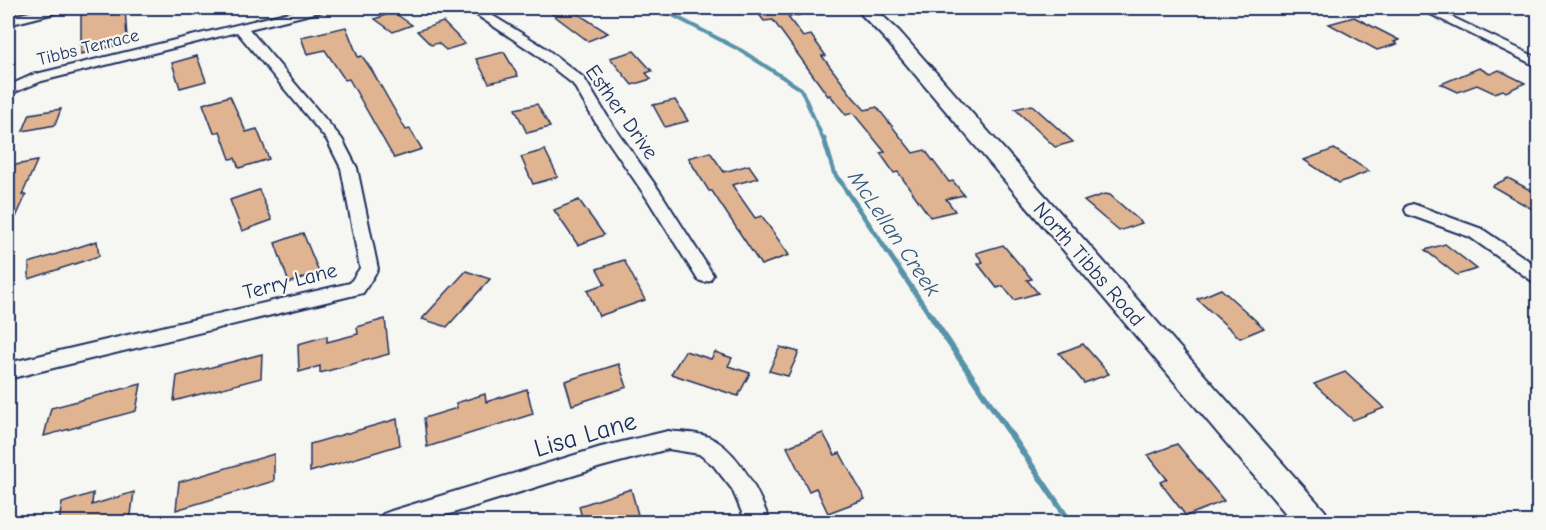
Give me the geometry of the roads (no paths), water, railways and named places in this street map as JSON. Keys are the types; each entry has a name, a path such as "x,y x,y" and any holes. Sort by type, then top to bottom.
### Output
{"street":[{"path":"8,21 59,8"},
{"name":"Tibbs Terrace","path":"8,91 37,78 70,69 319,8"},
{"name":"Esther Drive","path":"472,8 547,55 579,81 605,125 655,197 704,275"},
{"name":"North Tibbs Road","path":"864,8 891,35 1313,522"},
{"path":"1424,8 1539,63"},
{"name":"Terry Lane","path":"8,371 357,288 369,269 349,168 334,139 240,27"},
{"path":"1413,210 1476,233 1539,276"},
{"name":"Lisa Lane","path":"391,522 601,457 668,440 704,445 721,458 740,482 758,522"}],"waterway":[{"name":"McLellan Creek","path":"659,8 742,51 801,89 824,141"},
{"name":"McLellan Creek","path":"824,139 834,172 930,315"},
{"name":"McLellan Creek","path":"929,313 1070,522"}]}
